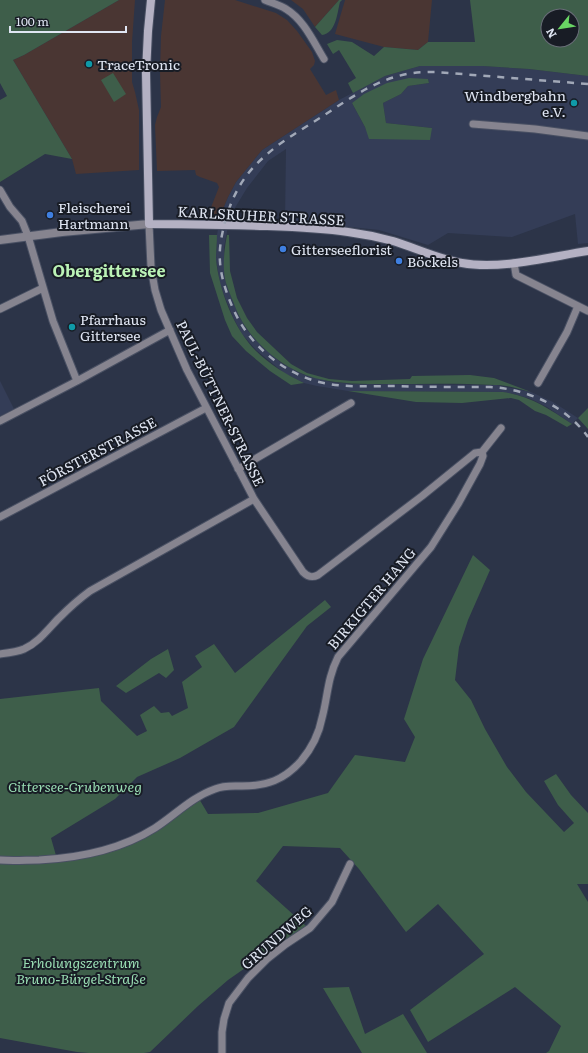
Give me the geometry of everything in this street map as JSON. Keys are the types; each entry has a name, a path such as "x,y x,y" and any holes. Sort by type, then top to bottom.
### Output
{"main road":[{"path":"149,224 146,73 151,0"},
{"name":"KARLSRUHER STRASSE","path":"149,224 213,224 330,230 366,235 392,241 449,260 474,265 514,263 588,251"}],"street":[{"path":"265,0 284,8 299,20 305,27 324,59"},
{"path":"473,124 535,129 588,136"},
{"path":"0,190 10,207 22,221 28,236 53,321 77,381"},
{"name":"KARLSRUHER STRASSE","path":"0,240 149,224"},
{"name":"PAUL-BÜTTNER-STRASSE","path":"149,224 151,267 155,290 161,310 188,370 206,408 254,499 303,572 307,576 311,577"},
{"path":"514,263 516,275 588,310"},
{"path":"0,309 43,288"},
{"path":"538,383 567,332 578,306"},
{"path":"0,420 77,381 170,330"},
{"path":"238,469 351,403"},
{"name":"FÖRSTERSTRASSE","path":"0,517 206,408"},
{"name":"BIRKIGTER HANG","path":"0,860 17,861 68,858 96,852 118,845 149,832 198,797 213,789 222,786 261,785 273,782 285,775 300,762 312,745 318,732 322,720 331,672 338,657 423,557 438,537 480,464 483,456 482,452 501,428"},
{"name":"BIRKIGTER HANG","path":"311,577 318,574 422,496 474,453 482,452"},
{"path":"0,654 19,651 30,646 77,601 90,591 254,499"},
{"name":"GRUNDWEG","path":"222,1053 222,1032 229,1003 248,978 267,959 310,928 332,902 350,864"}],"shaded area":[{"path":"119,0 135,0 132,42 132,82 139,110 139,170 76,174 72,159 13,60"},
{"path":"165,0 235,0 276,13 287,20 312,52 315,61 314,65 310,69 326,95 336,90 339,100 262,150 236,182 220,216 208,215 219,187 217,183 196,175 195,170 157,171 155,125 161,107 161,36"},
{"path":"291,0 339,0 315,27 303,9"},
{"path":"345,0 432,0 428,42 418,50 384,47 335,34"},
{"path":"420,66 483,66 529,69 588,76 588,243 578,244 575,214 512,237 448,233 428,245 379,230 285,220 286,149 268,161 247,188 230,216 224,247 224,263 226,283 239,316 248,331 261,345 280,362 302,374 331,382 353,384 497,385 531,392 553,402 578,418 572,424 547,407 531,399 503,392 348,391 304,383 284,373 256,350 242,334 224,295 220,283 216,259 217,235 220,216 236,182 262,150 339,100 385,76","holes":["428,79 429,83 408,86 401,94 383,103 386,123 432,128 370,139 352,103"]},
{"path":"0,381 14,409 0,416"}],"green space":[{"path":"0,0 119,0 13,60 72,159 45,154 0,182 0,100 7,96 0,83"},
{"path":"339,0 342,0 340,2 333,27 327,34 322,35 315,27"},
{"path":"470,0 588,0 588,76 529,69 483,66 420,66 385,76 353,93 348,83 356,78 339,50 333,54 327,44 337,40 352,42 374,56 384,47 418,50 428,42 475,42"},
{"path":"113,73 126,94 114,102 101,80"},
{"path":"409,78 428,79 429,83 408,86 401,94 383,103 386,123 432,128 430,140 369,139 365,127 352,103 364,94 387,83"},
{"path":"209,235 217,235 216,259 220,283 234,320 241,332 256,351 272,365 304,383 291,385 270,371 246,351 232,336 225,320 210,273"},
{"path":"227,235 229,235 230,271 237,298 247,318 257,332 291,364 307,373 329,379 352,381 410,379 412,376 470,375 494,378 531,392 500,385 344,383 319,379 294,370 281,362 259,343 242,321 236,309 226,283 224,271 224,253"},
{"path":"348,391 503,392 531,400 572,424 567,427 546,415 535,411 519,400 511,398 462,403 416,402"},
{"path":"588,408 588,429 578,418"},
{"path":"473,555 490,570 468,620 459,647 455,680 471,700 485,729 507,767 526,792 564,832 574,823 558,805 544,781 556,774 571,795 588,813 588,884 577,884 588,902 588,1053 546,1053 549,1051 561,1026 515,987 428,1042 410,1010 484,954 438,904 406,932 359,869 340,848 283,846 256,881 306,926 228,980 198,1006 150,1052 77,1052 0,1038 0,864 3,860 0,860 0,699 99,688 101,701 137,736 147,731 140,715 154,706 161,713 169,712 172,716 188,708 182,682 202,667 195,656 214,644 235,673 325,600 331,607 307,626 234,727 180,758 137,777 115,799 51,838 57,859 133,839 198,797 208,814 258,813 328,793 355,755 405,762 415,737 404,719 423,659"},
{"path":"168,649 174,670 166,678 159,673 126,693 116,686 151,659"},
{"path":"349,987 365,1034 403,1014 427,1053 362,1053 323,988"}],"railway":[{"path":"588,84 418,72 395,77 373,85 285,140 256,164 238,188 230,206 220,248 221,273 226,290 232,306 244,329 261,349 292,372 315,381 337,385 490,387 518,391 545,401 557,408 569,416 588,437"}],"place":[{"name":"TraceTronic","path":"89,64"},
{"name":"Windbergbahn e.V.","path":"574,103"},
{"name":"Fleischerei Hartmann","path":"50,215"},
{"name":"Gitterseeflorist","path":"283,249"},
{"name":"Böckels","path":"399,261"},
{"name":"Pfarrhaus Gittersee","path":"72,327"}],"district":[{"name":"Obergittersee","path":"109,270"}],"park label":[{"name":"Gittersee-Grubenweg","path":"75,786"},
{"name":"Erholungszentrum Bruno-Bürgel-Straße","path":"81,970"}]}
